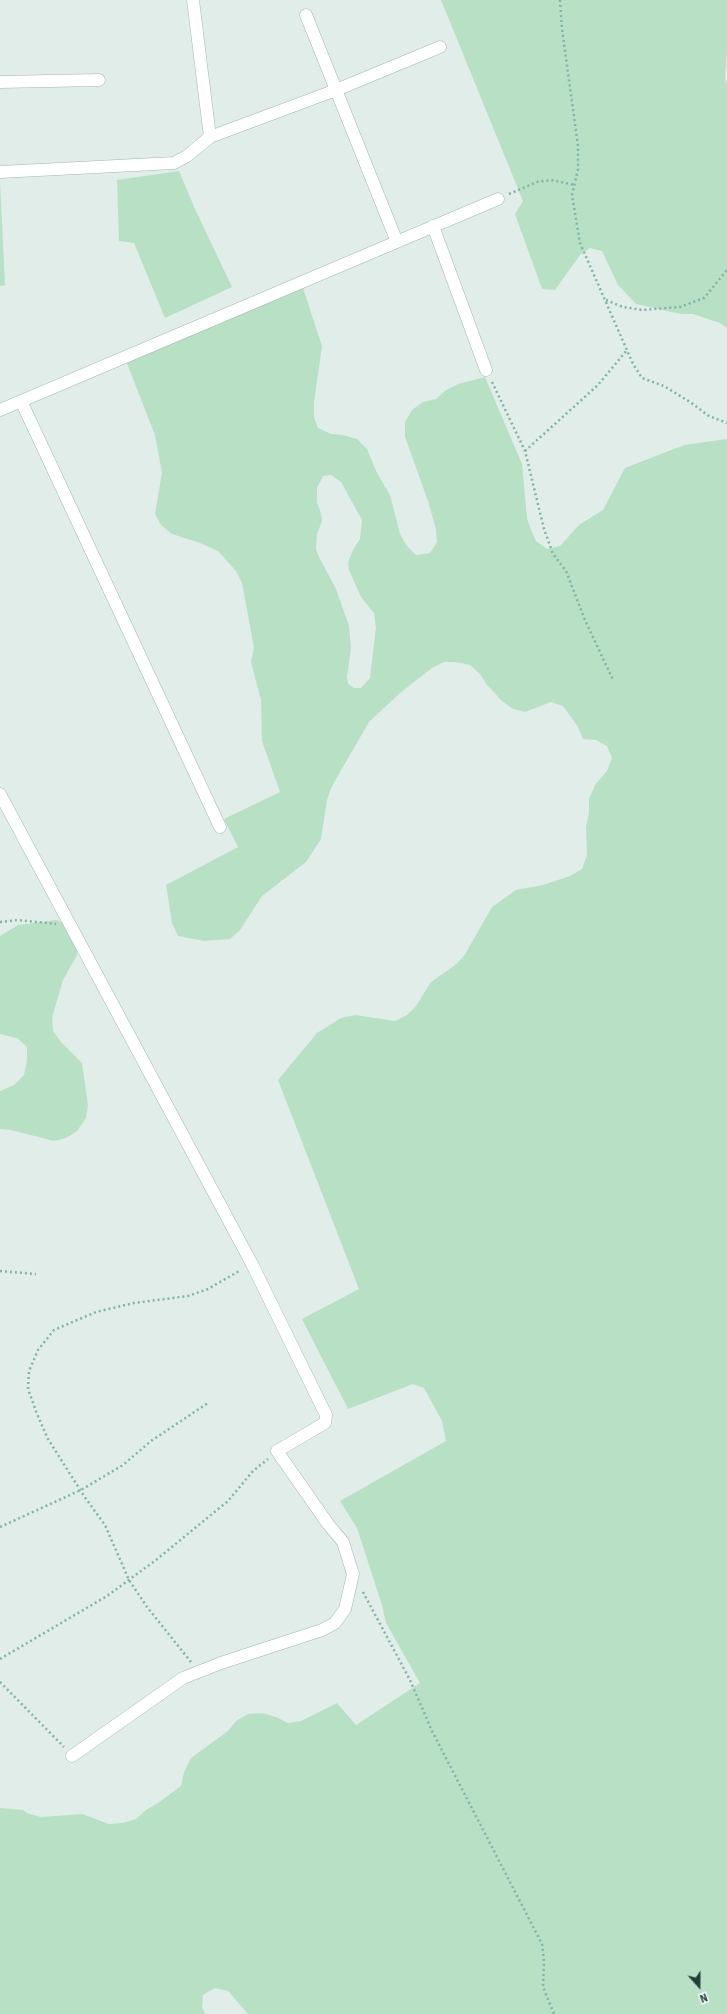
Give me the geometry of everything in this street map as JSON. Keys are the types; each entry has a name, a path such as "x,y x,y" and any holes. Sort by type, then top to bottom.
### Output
{"street":[{"path":"194,0 210,137"},
{"path":"306,15 397,242"},
{"path":"0,172 174,163 187,156 210,137 336,90 440,47"},
{"path":"0,82 100,80"},
{"path":"0,410 22,403 498,199"},
{"path":"433,226 486,370"},
{"path":"22,403 220,827"},
{"path":"0,794 252,1264 326,1415 324,1423 277,1451 328,1524 343,1542 353,1574 345,1609 335,1623 322,1630 183,1678 151,1699 72,1756"}],"path":[{"path":"560,0 562,29 578,146 578,169 572,195 580,243 627,350 642,378 664,386 709,416 727,422"},
{"path":"498,199 536,182 551,180 575,185"},
{"path":"606,300 623,307 642,310 680,307 704,298 727,270"},
{"path":"525,451 598,385 627,350"},
{"path":"486,370 525,451 544,529 553,554 566,571 585,620 613,680"},
{"path":"0,922 18,920 70,926"},
{"path":"199,1672 147,1607 129,1580 105,1525 48,1439 36,1414 28,1389 29,1371 38,1350 54,1330 96,1312 134,1303 188,1296 208,1289 252,1264"},
{"path":"0,1271 36,1274"},
{"path":"0,1527 81,1490 124,1465 151,1441 208,1403"},
{"path":"0,1659 107,1596 129,1580 228,1501 253,1471 277,1451"},
{"path":"353,1574 410,1680 432,1730 542,1944 544,1962 543,1987 554,2014"},
{"path":"0,1682 72,1756"}],"green space":[{"path":"441,0 727,0 727,50 725,78 727,85 727,328 720,323 693,314 681,314 636,304 618,285 602,251 590,248 580,255 555,290 542,289 515,214 523,201"},
{"path":"179,171 195,209 232,287 165,318 134,243 119,241 117,180"},
{"path":"0,182 5,285 0,286"},
{"path":"302,285 322,346 314,402 314,417 318,428 331,434 343,435 357,439 367,449 377,473 390,495 400,534 407,546 416,555 430,553 437,542 436,529 428,501 405,437 405,422 412,410 423,402 436,399 446,390 458,384 485,377 522,464 527,518 531,530 536,541 547,549 560,546 579,525 603,510 625,468 684,445 727,439 727,2014 248,2014 228,1991 215,1988 203,1995 202,2007 205,2014 0,2014 0,1808 23,1810 27,1813 41,1817 82,1814 109,1824 123,1823 136,1819 146,1810 181,1786 184,1772 191,1758 228,1731 236,1721 248,1714 262,1713 276,1717 288,1723 301,1721 337,1703 356,1725 420,1683 386,1623 382,1605 357,1528 340,1501 446,1441 442,1421 424,1388 413,1384 348,1409 302,1319 359,1289 278,1080 317,1033 341,1018 355,1015 395,1021 407,1015 416,1006 431,982 454,966 464,956 492,907 516,890 543,885 570,876 582,869 587,855 586,827 589,813 589,799 595,785 607,771 612,758 607,746 596,740 583,739 578,727 563,706 551,702 525,712 513,709 502,701 487,685 480,674 470,665 456,662 444,662 432,668 400,693 369,722 332,786 327,800 321,839 306,862 262,896 240,930 230,939 204,941 178,936 172,923 166,885 238,847 224,819 280,792 262,741 261,700 251,662 254,648 242,583 236,571 218,551 200,543 172,534 161,525 155,514 162,473 155,435 126,361","holes":["331,475 341,482 362,520 360,539 353,550 348,563 349,570 361,597 374,613 376,627 370,678 361,688 354,688 348,684 347,677 351,648 349,626 336,589 316,549 317,534 322,521 317,502 317,488 323,476"]},
{"path":"57,920 70,927 76,940 77,955 63,980 52,1018 53,1031 61,1042 82,1063 88,1105 86,1118 77,1131 66,1138 54,1141 11,1130 0,1129 0,1091 14,1085 24,1075 27,1061 27,1047 17,1038 0,1034 0,936 18,925"}]}
